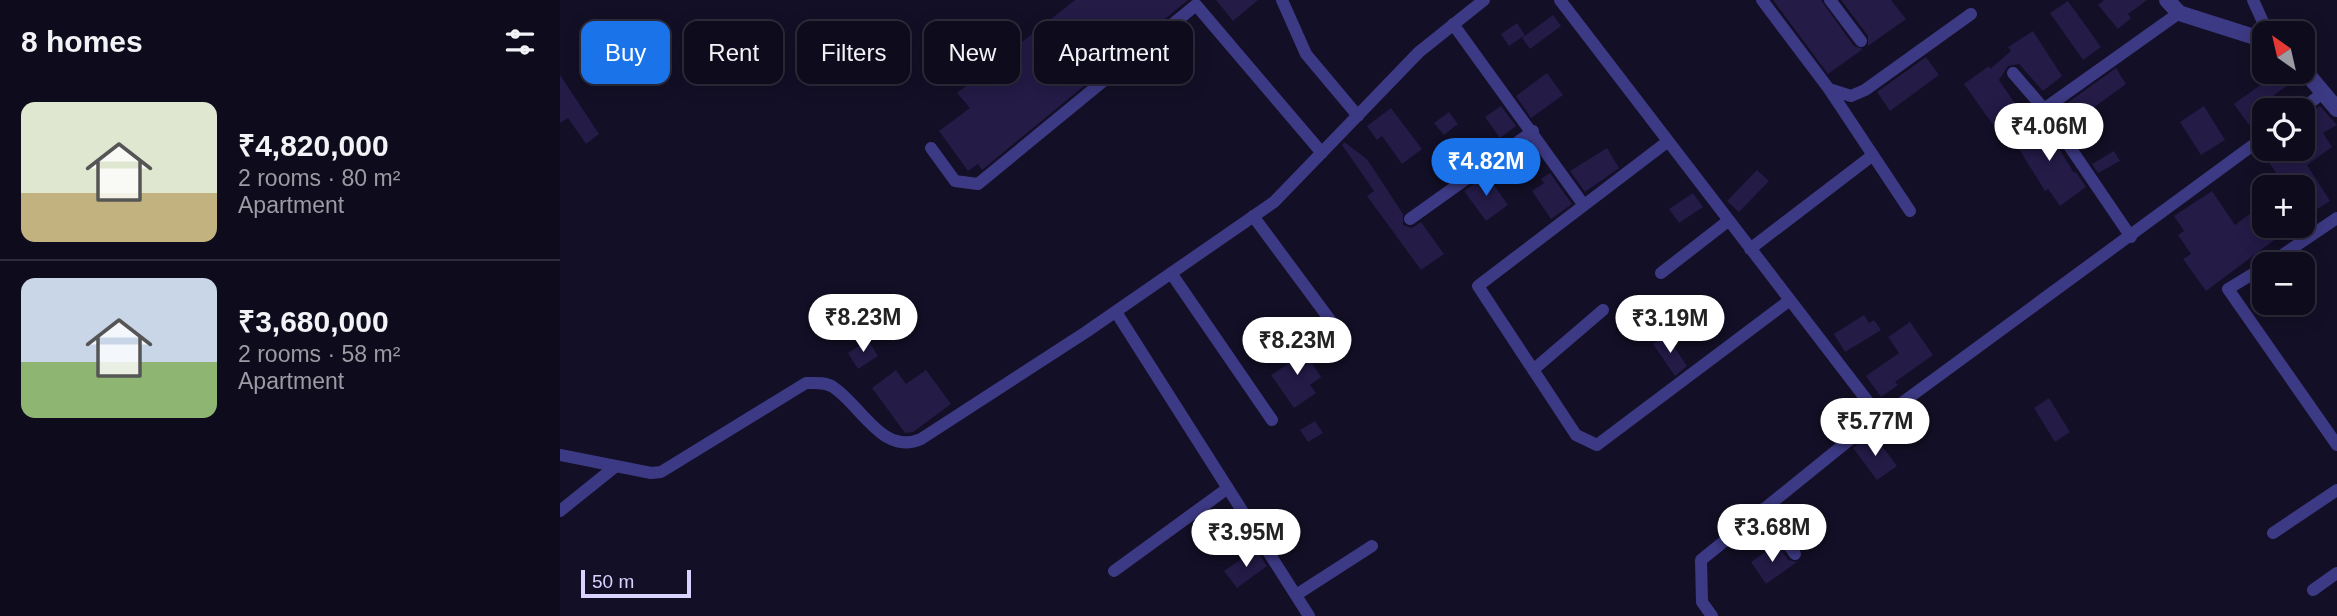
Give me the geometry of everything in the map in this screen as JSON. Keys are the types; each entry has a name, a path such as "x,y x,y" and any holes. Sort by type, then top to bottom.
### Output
{"street":[{"path":"1282,0 1306,54 1357,116"},
{"path":"560,455 661,472 806,383 832,385 889,440 909,444 1116,312 1282,195 1419,52 1484,0"},
{"path":"1560,0 1879,416"},
{"path":"1762,0 1829,89 1910,211"},
{"path":"1830,0 1861,41"},
{"path":"2167,0 2179,13 2252,36"},
{"path":"2253,0 2263,21"},
{"path":"931,148 954,181 978,184 1196,5 1322,153"},
{"path":"2044,109 2179,13"},
{"path":"1829,89 1851,96 1865,90 1971,14"},
{"path":"1453,24 1533,131 1583,204"},
{"path":"2013,73 2044,109 2132,237"},
{"path":"2315,83 2337,109"},
{"path":"2315,99 2323,93"},
{"path":"1410,219 1533,131"},
{"path":"1667,142 1478,286 1576,435 1597,444 1790,300"},
{"path":"1712,616 1702,602 1701,560 1879,416 1888,413 2132,237 2252,146"},
{"path":"1750,249 1873,155"},
{"path":"1253,216 1342,336"},
{"path":"2287,252 2337,218"},
{"path":"1661,273 1728,221"},
{"path":"1171,273 1272,420"},
{"path":"2252,274 2228,289 2337,445"},
{"path":"1533,370 1603,310"},
{"path":"1116,312 1309,616"},
{"path":"560,511 616,466"},
{"path":"1114,571 1228,488"},
{"path":"2273,533 2337,489"},
{"path":"1763,509 1795,554"},
{"path":"1296,595 1372,546"},
{"path":"2313,590 2337,573"}],"building":[{"path":"1075,0 1188,0 1163,21 1048,21"},
{"path":"1216,0 1258,0 1233,21"},
{"path":"1773,0 1821,0 1854,46 1863,49 1828,74"},
{"path":"1841,0 1891,0 1906,19 1868,46 1868,36"},
{"path":"2104,0 2147,0 2128,14 2131,18 2118,29 2098,5"},
{"path":"2068,1 2101,47 2083,60 2050,13"},
{"path":"1553,15 1561,26 1530,49 1522,38"},
{"path":"1517,23 1525,35 1509,46 1501,34"},
{"path":"2033,31 2062,76 2043,91 2019,64 2008,66 1999,80 2018,108 1993,125 1964,84 1989,66 1990,69 2011,51 2008,47"},
{"path":"1034,32 1034,84 1086,84 982,170 978,164 968,171 939,131 970,108 957,93 968,84 1020,84 1020,43"},
{"path":"1926,57 1939,75 1890,111 1877,92"},
{"path":"2116,68 2126,84 2067,127 2056,111"},
{"path":"1547,73 1563,95 1531,118 1516,96"},
{"path":"560,75 599,134 586,144 568,118 560,123"},
{"path":"2262,84 2288,85 2274,95 2276,98 2252,98 2252,123 2249,125 2234,104"},
{"path":"1501,106 1516,126 1500,138 1485,117"},
{"path":"2204,106 2225,140 2201,155 2180,122"},
{"path":"2320,106 2337,125 2323,133 2332,147 2315,159 2315,110"},
{"path":"1391,108 1422,149 1402,164 1382,136 1377,140 1367,126"},
{"path":"1449,112 1458,124 1444,135 1434,123"},
{"path":"2041,120 2074,173 2076,172 2086,187 2060,206 2048,189 2045,191 2012,138"},
{"path":"1344,142 1367,159 1403,214 1403,225 1412,228 1421,222 1444,254 1421,270 1367,196 1374,191 1342,145"},
{"path":"1607,148 1619,168 1585,192 1570,171"},
{"path":"2114,151 2120,161 2098,173 2092,164"},
{"path":"2268,161 2313,161 2307,165 2313,175 2277,175"},
{"path":"1757,170 1769,181 1739,212 1727,201"},
{"path":"1550,173 1572,204 1551,219 1532,191 1544,183 1541,179"},
{"path":"1487,175 1508,205 1486,221 1464,191"},
{"path":"2315,178 2330,201 2315,210"},
{"path":"2212,191 2235,225 2252,212 2252,238 2277,238 2258,252 2252,252 2252,257 2206,291 2183,259 2191,254 2178,235 2184,231 2174,216"},
{"path":"1693,193 1703,207 1679,223 1669,209"},
{"path":"1864,315 1869,323 1874,320 1881,330 1845,352 1834,334"},
{"path":"1910,322 1933,355 1895,382 1898,385 1881,397 1866,376 1899,353 1888,337"},
{"path":"1666,335 1687,366 1675,376 1653,344"},
{"path":"868,340 878,356 858,369 848,353"},
{"path":"1299,344 1321,377 1310,385 1316,393 1294,408 1271,375 1291,362 1286,353"},
{"path":"896,370 906,384 926,370 951,404 913,432 905,433 872,388"},
{"path":"2049,398 2070,432 2055,442 2034,408"},
{"path":"1315,421 1323,433 1308,442 1300,430"},
{"path":"1865,438 1872,447 1879,442 1897,466 1877,480 1853,448"},
{"path":"1777,544 1788,560 1797,562 1766,584 1751,562"},
{"path":"1256,549 1267,566 1237,588 1224,571"}]}
